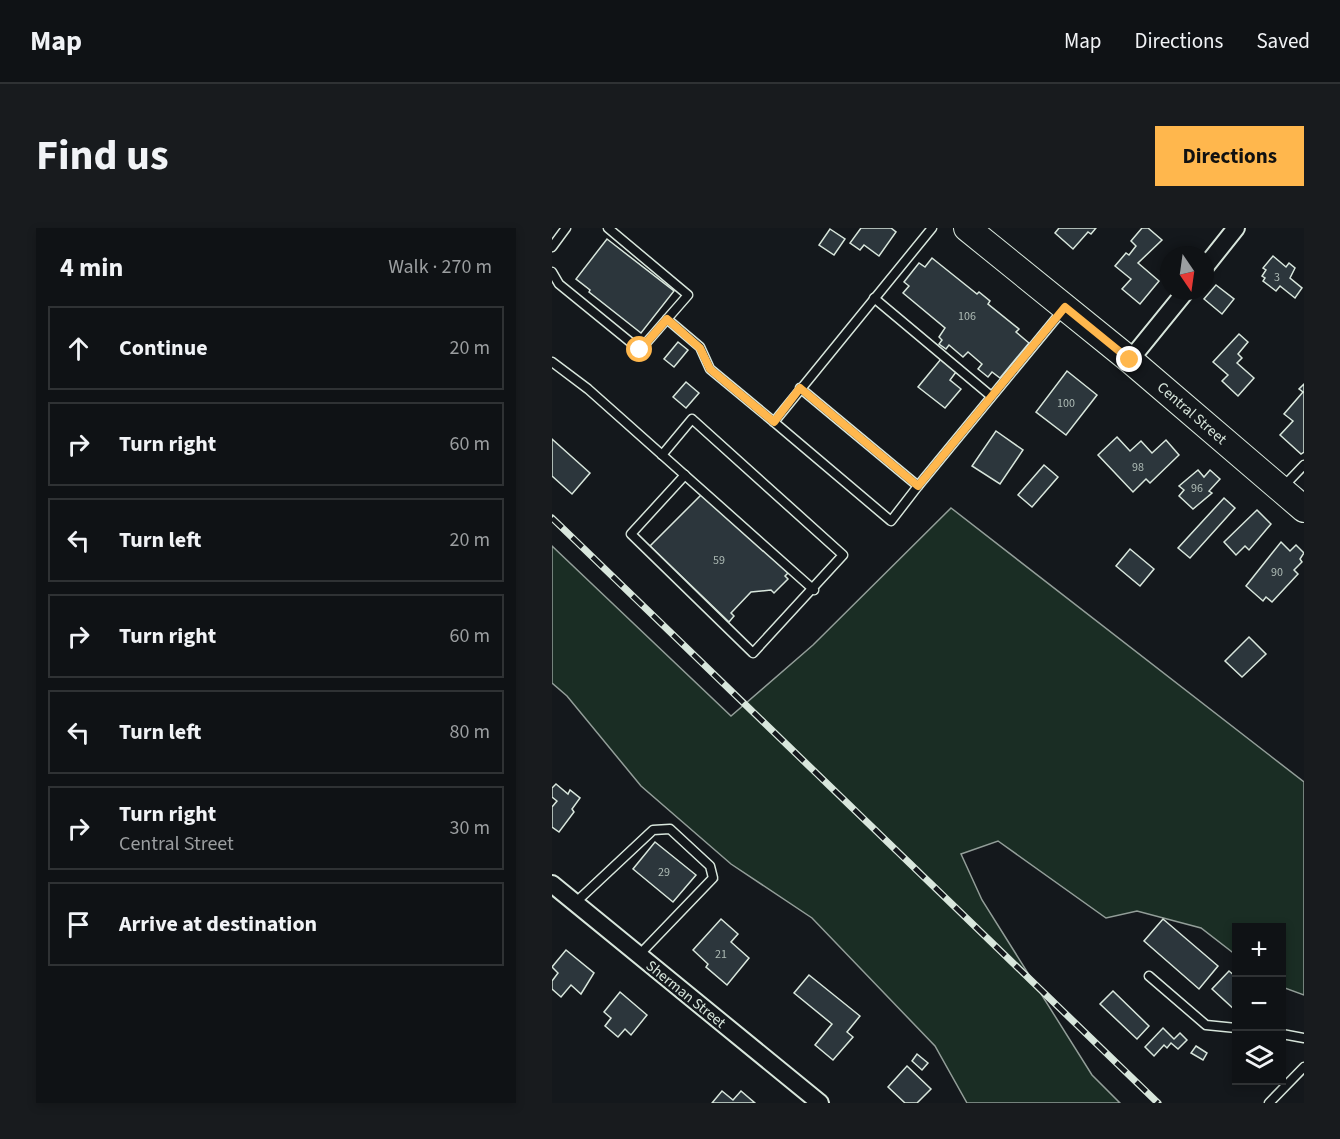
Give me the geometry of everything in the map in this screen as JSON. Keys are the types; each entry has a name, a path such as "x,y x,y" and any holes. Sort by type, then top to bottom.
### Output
{"main road":[{"name":"Central Street","path":"967,228 1130,360 1304,509"}],"street":[{"path":"1214,256 1236,228"},
{"path":"1130,360 1179,300"},
{"name":"Sherman Street","path":"552,884 820,1103"}],"lane":[{"path":"552,247 566,228"},
{"path":"552,272 559,284 640,350 688,294 608,228"},
{"path":"774,422 932,228"},
{"path":"874,298 992,396"},
{"path":"667,319 700,348 710,369 891,521 1065,307"},
{"path":"552,362 685,475 814,590"},
{"path":"800,388 918,486"},
{"path":"662,455 692,419 843,555 814,590 753,653 631,534 685,475"},
{"path":"1281,490 1304,465"},
{"path":"575,903 653,830 670,829 710,866 713,878 639,955"},
{"path":"1149,976 1206,1025 1232,1028"},
{"path":"1286,1035 1304,1038"},
{"path":"1269,1103 1304,1067"}],"green space":[{"path":"951,508 1304,782 1304,995 1286,988 1286,923 1232,923 1232,952 1201,928 1137,911 1106,918 998,841 961,854 982,900 1092,1075 1120,1103 967,1103 935,1046 812,918 731,864 641,786 567,696 552,683 552,546 731,716 813,645"}],"building":[{"path":"861,228 891,228 896,232 879,256 864,245 860,250 850,243"},
{"path":"1059,228 1096,228 1091,234 1088,232 1073,249 1055,233"},
{"path":"1142,228 1148,228 1162,240 1138,263 1159,281 1140,304 1122,289 1131,279 1115,266 1126,253 1129,255 1136,246 1131,241"},
{"path":"830,229 845,239 834,255 819,245"},
{"path":"607,239 674,291 641,333 576,279"},
{"path":"1273,256 1286,267 1289,263 1295,268 1290,278 1302,288 1295,298 1280,286 1276,291 1263,281 1265,278 1262,276 1266,270 1263,268"},
{"path":"932,258 977,294 979,292 990,301 988,304 1019,329 1016,332 1029,343 1000,378 992,372 988,377 978,369 982,364 968,352 963,357 949,345 946,349 939,344 942,340 939,337 945,328 903,293 909,286 904,282 919,263 925,267"},
{"path":"1216,285 1234,299 1222,314 1205,300 1214,300"},
{"path":"1239,334 1248,342 1238,354 1242,358 1237,363 1254,378 1238,396 1222,381 1228,375 1213,362"},
{"path":"678,342 688,350 674,367 664,359"},
{"path":"941,359 956,372 950,380 961,389 945,408 918,387"},
{"path":"1067,371 1097,395 1066,435 1036,412"},
{"path":"686,382 699,393 686,408 673,397"},
{"path":"1304,384 1304,452 1301,454 1280,435 1293,421 1284,414 1303,392 1299,389"},
{"path":"996,431 1023,450 1000,484 972,466"},
{"path":"1117,437 1130,451 1141,441 1152,453 1166,440 1179,455 1150,483 1146,479 1133,492 1098,455"},
{"path":"552,439 590,473 572,494 552,476"},
{"path":"1044,465 1058,477 1032,507 1018,495"},
{"path":"1198,470 1204,477 1210,470 1220,479 1209,491 1212,493 1193,509 1179,496 1184,490 1179,486"},
{"path":"703,493 788,573 785,576 788,579 774,593 771,590 751,592 731,613 734,616 729,622 650,546"},
{"path":"1224,498 1235,508 1190,558 1178,548"},
{"path":"1257,510 1271,524 1249,550 1245,546 1236,555 1224,542"},
{"path":"1281,542 1290,551 1296,545 1304,553 1300,559 1302,562 1294,570 1298,574 1272,602 1266,597 1263,601 1246,586"},
{"path":"1130,549 1154,569 1140,586 1116,566"},
{"path":"1249,637 1266,654 1242,677 1225,661"},
{"path":"556,784 568,794 570,790 580,798 572,809 574,812 559,832 552,827 552,807 557,801 552,797 552,788"},
{"path":"655,842 696,875 673,902 633,869"},
{"path":"721,919 738,934 731,942 749,958 727,985 706,967 708,964 693,950"},
{"path":"1163,919 1218,966 1199,989 1144,941"},
{"path":"566,950 594,973 581,994 571,985 561,997 552,989 552,981 558,973 552,967"},
{"path":"1229,971 1232,974 1232,1007 1212,989"},
{"path":"809,975 860,1016 847,1032 853,1037 833,1060 815,1045 832,1024 794,993"},
{"path":"1113,991 1149,1026 1137,1039 1100,1004"},
{"path":"620,992 647,1015 631,1035 625,1029 618,1037 605,1026 611,1018 604,1012"},
{"path":"1163,1028 1174,1039 1180,1033 1187,1040 1178,1049 1171,1043 1167,1048 1164,1045 1154,1056 1145,1047"},
{"path":"1196,1046 1207,1053 1203,1060 1191,1053"},
{"path":"917,1054 928,1063 922,1070 912,1061"},
{"path":"907,1066 931,1089 917,1103 905,1103 888,1087"},
{"path":"722,1091 733,1100 741,1091 755,1103 712,1103"}],"railway":[{"path":"552,518 1158,1103"}],"route":[{"path":"640,350 667,319 700,348 710,369 774,422 800,388 918,486 1065,307 1130,360"}]}
